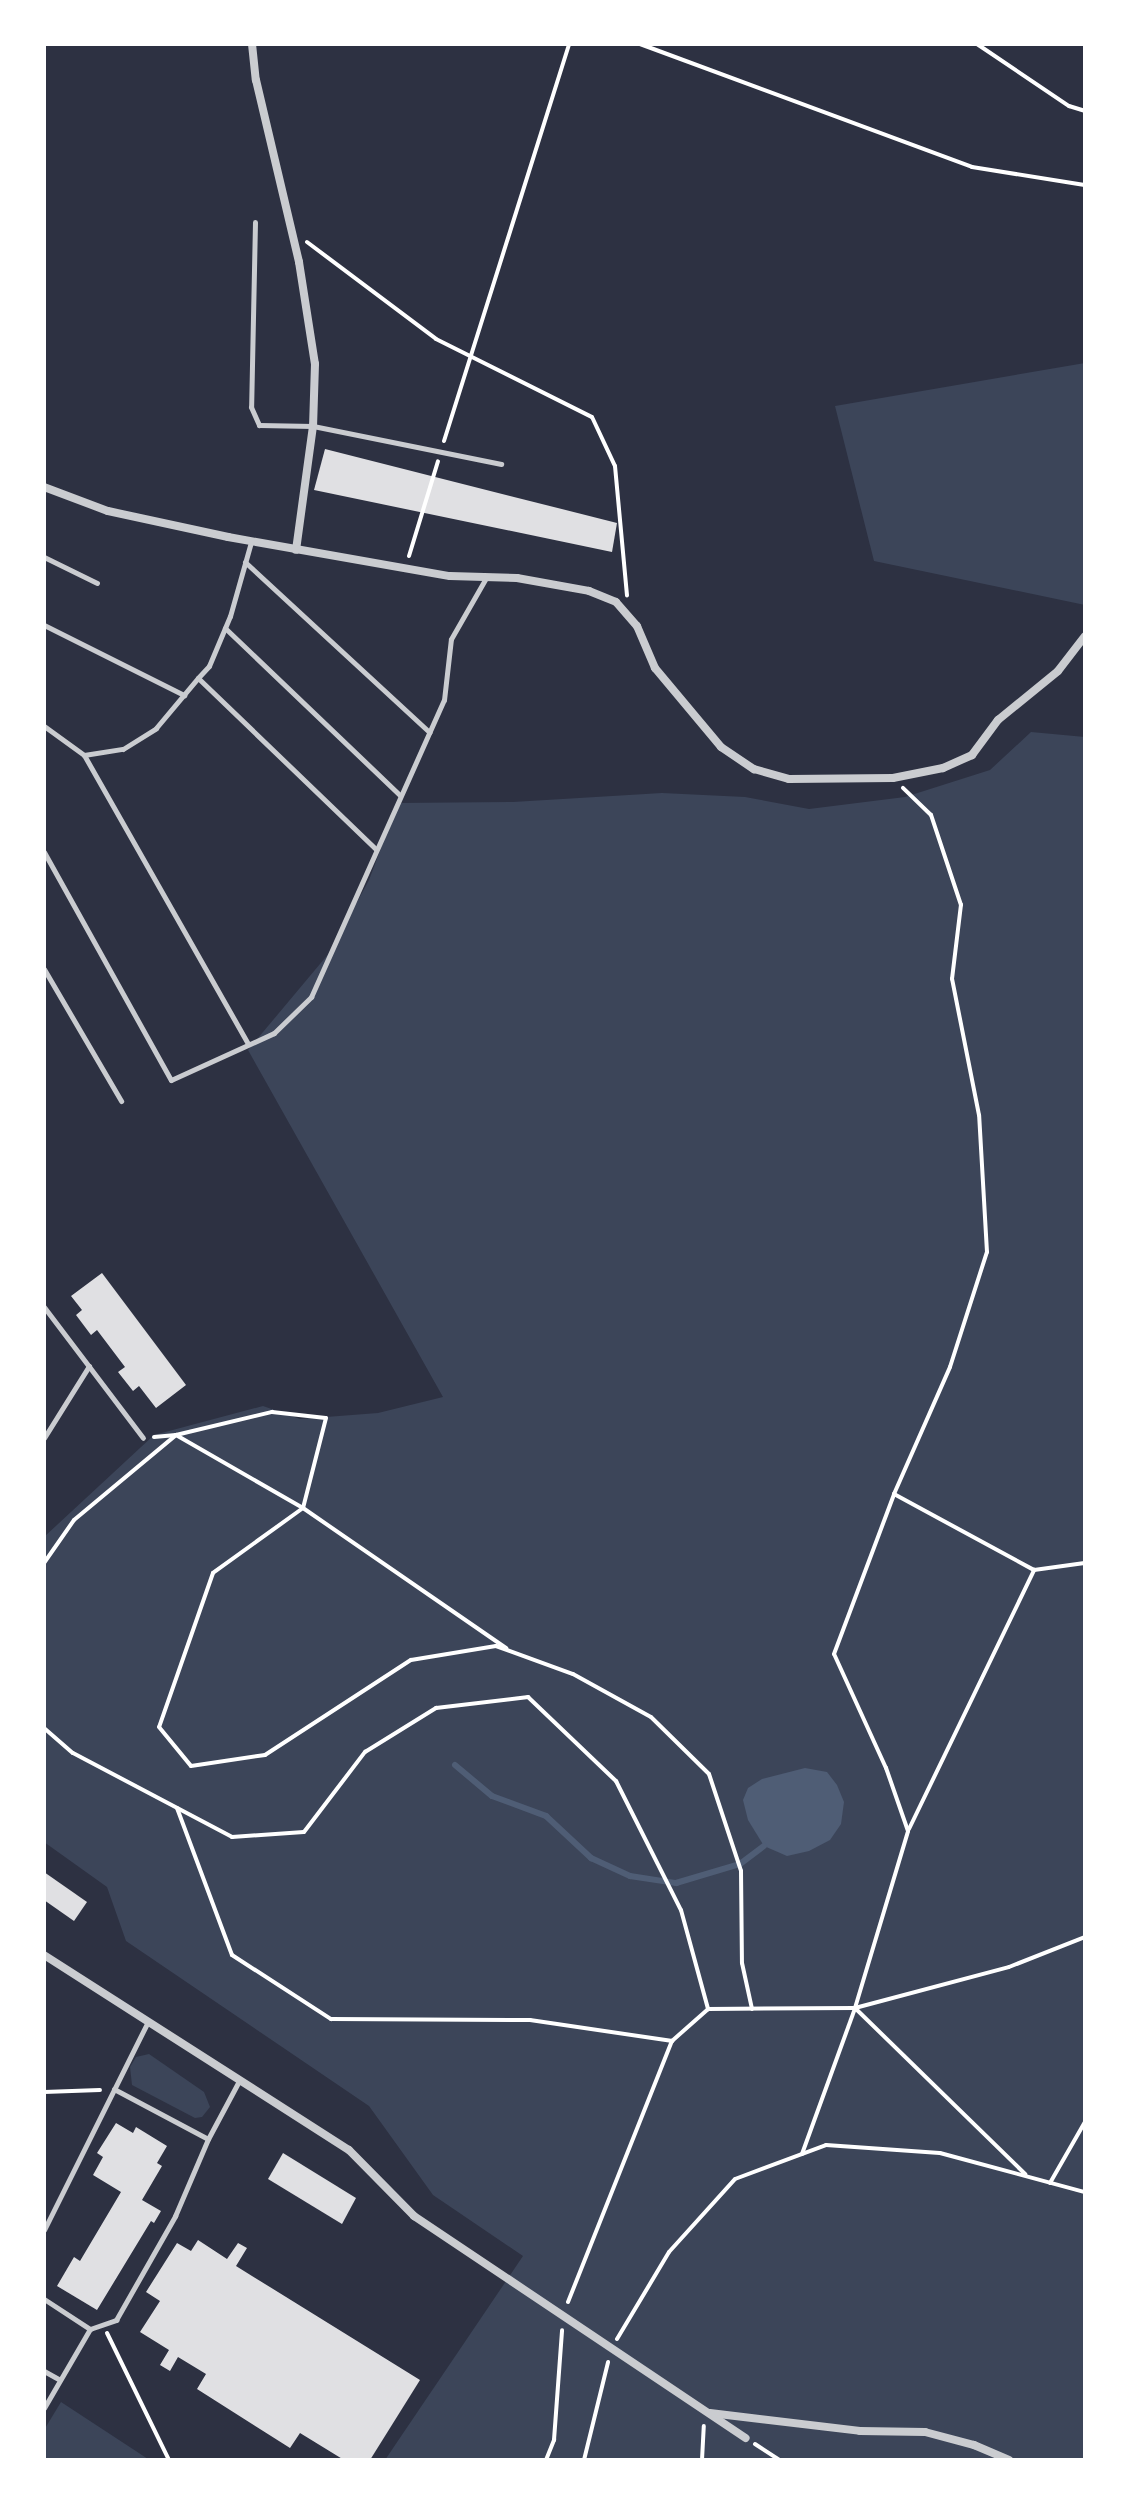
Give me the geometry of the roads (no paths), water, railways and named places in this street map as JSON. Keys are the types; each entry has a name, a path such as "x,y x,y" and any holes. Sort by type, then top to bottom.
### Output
{"street":[{"path":"252,44 256,80 292,231 315,364 313,426 296,550"},
{"path":"44,487 108,511 251,542 404,569 486,578 517,578 589,591 616,602 637,626 655,668 721,747 754,769 789,779 893,778 943,768 972,755 998,720 1058,671 1085,636"},
{"path":"44,1955 349,2150 414,2216 746,2438"},
{"path":"705,2412 860,2431 925,2432 974,2445 1009,2460"}],"lane":[{"path":"255,222 251,407 259,425 313,426 501,464"},
{"path":"84,755 123,749 156,728 209,666 225,628 251,542"},
{"path":"44,557 97,583"},
{"path":"245,562 429,732"},
{"path":"44,852 171,1080 274,1033 311,997 444,700 451,639 486,578"},
{"path":"44,625 184,695"},
{"path":"225,628 400,795"},
{"path":"198,678 376,849"},
{"path":"44,726 84,755 248,1044"},
{"path":"44,969 121,1101"},
{"path":"44,1307 143,1438"},
{"path":"44,1438 89,1366"},
{"path":"44,2230 147,2023"},
{"path":"44,2299 90,2329 116,2320 175,2216 208,2139 239,2081"},
{"path":"114,2089 208,2139"},
{"path":"44,2408 90,2329"},
{"path":"44,2371 60,2380"}],"waterway":[{"path":"455,1765 492,1796 546,1816 591,1858 630,1876 676,1883 740,1864 764,1846"}]}
